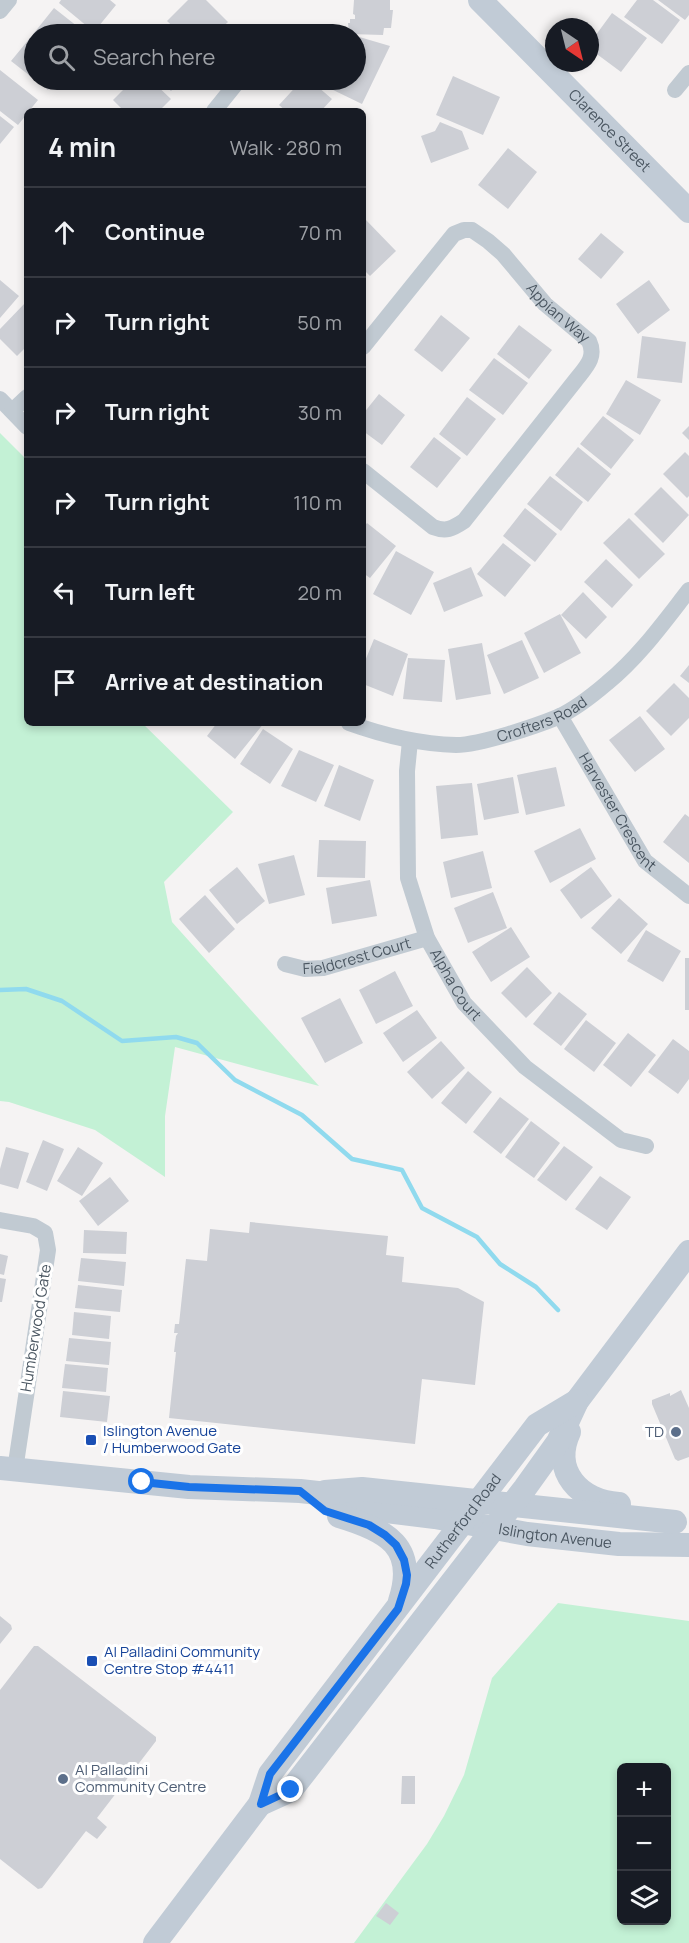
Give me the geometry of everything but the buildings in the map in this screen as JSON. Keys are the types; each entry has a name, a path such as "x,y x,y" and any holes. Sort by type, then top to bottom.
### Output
{"main road":[{"name":"Clarence Street","path":"480,0 689,211"},
{"name":"Rutherford Road","path":"261,1804 291,1790 558,1442 577,1401 689,1252"},
{"path":"594,1379 566,1440 564,1460 568,1476 580,1491 597,1501 638,1506 661,1512 682,1526"},
{"name":"Rutherford Road","path":"155,1943 261,1804 270,1774 537,1425 577,1401"},
{"name":"Islington Avenue","path":"8,1469 189,1487 309,1492 362,1489 682,1526"},
{"name":"Islington Avenue","path":"309,1492 361,1508 527,1533 619,1544 689,1545"},
{"path":"309,1492 325,1511 369,1525 396,1545 404,1560 407,1575 398,1609"}],"street":[{"path":"0,11 9,0"},
{"path":"675,90 689,73"},
{"path":"216,108 231,90"},
{"name":"Appian Way","path":"366,343 454,234 472,230 503,254 533,293 589,341 593,350 591,360 575,381 464,521 454,528 444,531 433,527 366,473"},
{"path":"24,398 6,405 24,424"},
{"name":"Crofters Road","path":"357,726 385,736 410,741 458,745 494,738 560,716 624,668 689,590"},
{"name":"Harvester Crescent","path":"560,716 645,861 689,896"},
{"name":"Alpha Court","path":"410,741 407,771 408,878 427,938 464,1003 525,1067 621,1140 646,1146"},
{"name":"Fieldcrest Court","path":"285,964 304,969 323,968 427,938"},
{"name":"Humberwood Gate","path":"0,1220 33,1226 45,1233 48,1250 8,1469"}],"green space":[{"path":"0,433 24,457 24,726 145,726 233,812 164,882 172,922 319,1086 175,1047 165,1116 165,1177 95,1130 0,1101"},
{"path":"558,1603 689,1621 689,1943 354,1943 427,1844 464,1775 492,1678"}],"waterway":[{"path":"0,990 26,989 62,1001 122,1041 176,1037 197,1043 235,1080 302,1115 352,1159 402,1170 422,1208 477,1237 500,1264 536,1287 558,1310"}],"place":[{"name":"TD","path":"676,1432"},
{"name":"Islington Avenue / Humberwood Gate","path":"91,1440"},
{"name":"Al Palladini Community Centre Stop #4411","path":"92,1661"},
{"name":"Al Palladini Community Centre","path":"63,1779"}],"route":[{"path":"142,1482 189,1487 300,1491 325,1511 369,1525 391,1540 401,1553 407,1575 398,1609 270,1774 261,1804 291,1790"}]}
